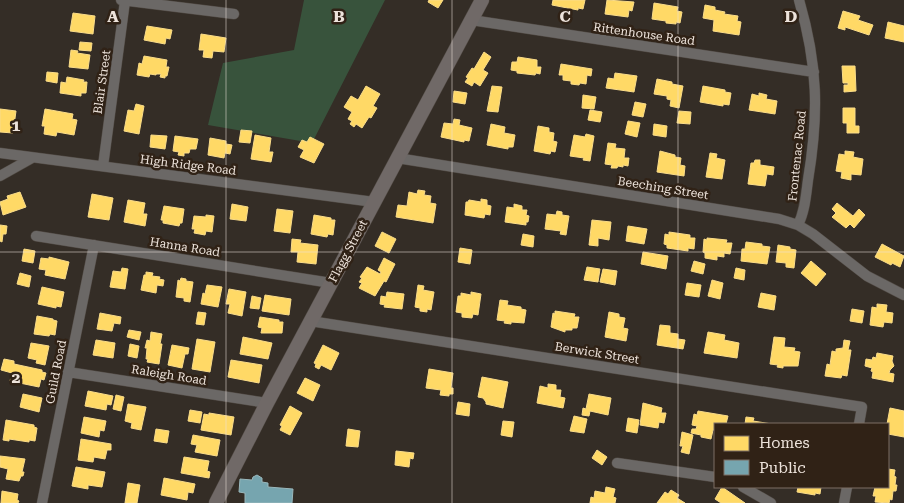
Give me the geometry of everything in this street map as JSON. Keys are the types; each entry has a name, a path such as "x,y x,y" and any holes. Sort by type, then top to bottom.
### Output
{"street":[{"path":"123,0 234,14"},
{"name":"Blair Street","path":"103,166 123,0"},
{"name":"Flagg Street","path":"216,503 310,321 482,0"},
{"name":"Frontenac Road","path":"798,225 803,215 816,110 811,43 799,0"},
{"name":"Rittenhouse Road","path":"471,20 814,72"},
{"name":"High Ridge Road","path":"0,154 374,202"},
{"path":"0,176 32,158"},
{"name":"Beeching Street","path":"397,158 762,216 798,225 813,234 867,276 904,295"},
{"name":"Hanna Road","path":"36,236 331,283"},
{"name":"Guild Road","path":"42,503 94,245"},
{"name":"Berwick Street","path":"310,321 862,407 859,423"},
{"name":"Raleigh Road","path":"68,372 267,403"},
{"path":"616,464 714,476"},
{"path":"746,488 771,503"},
{"path":"844,503 848,488"}],"green space":[{"path":"304,0 385,0 312,143 208,125 223,63 294,50"}],"building: Homes":[{"path":"429,0 443,0 438,8 428,2"},
{"path":"553,0 585,0 583,9 578,8 578,10 552,5"},
{"path":"607,0 634,2 632,11 629,10 628,17 605,14"},
{"path":"654,3 678,7 677,11 682,12 680,23 666,23 666,21 652,19"},
{"path":"705,5 715,7 715,10 725,12 724,14 738,16 737,21 741,22 739,35 713,31 714,20 703,18"},
{"path":"843,11 860,16 858,20 873,25 869,35 845,27 845,30 838,28"},
{"path":"73,13 95,16 93,34 70,31"},
{"path":"888,22 904,26 904,42 885,38"},
{"path":"147,26 172,30 170,39 166,38 165,44 144,40"},
{"path":"201,34 226,38 224,52 213,51 212,58 203,57 204,50 199,50"},
{"path":"80,42 92,43 91,51 79,50"},
{"path":"71,50 90,55 88,69 69,67"},
{"path":"484,52 491,57 483,70 488,73 480,86 474,82 472,86 465,82 468,78 466,77 472,68 474,69"},
{"path":"144,56 167,60 166,67 169,67 167,76 165,78 160,77 161,74 150,74 149,77 137,75 139,63 142,64"},
{"path":"518,57 537,60 537,67 541,67 540,74 517,73 517,71 511,70 512,62 517,62"},
{"path":"561,64 592,69 591,76 587,75 586,84 571,84 571,81 563,80 563,75 559,75"},
{"path":"842,66 855,66 856,91 844,92 844,85 848,85 848,83 843,83"},
{"path":"47,72 58,73 57,83 46,81"},
{"path":"615,73 637,76 634,92 606,88 608,78 614,79"},
{"path":"67,77 87,82 86,93 81,93 81,96 60,93 61,82 66,83"},
{"path":"657,79 683,86 679,108 670,106 671,100 667,99 667,96 654,94"},
{"path":"366,86 380,94 373,106 377,108 362,128 356,124 354,127 350,124 352,121 348,119 352,112 344,107 351,96 358,100"},
{"path":"492,86 502,87 498,112 487,111"},
{"path":"703,86 731,93 729,105 723,104 723,106 700,102"},
{"path":"454,91 467,93 465,104 453,102"},
{"path":"759,93 767,95 766,99 777,101 775,114 749,110 752,94 759,96"},
{"path":"583,95 596,97 594,109 582,108"},
{"path":"635,102 646,104 643,117 632,115"},
{"path":"136,104 144,106 139,134 124,131 128,110 134,111"},
{"path":"843,108 855,108 855,126 859,126 859,133 847,133 847,123 843,123"},
{"path":"0,109 16,111 13,133 0,132"},
{"path":"45,109 73,114 72,119 77,120 74,135 57,132 56,136 44,134 45,126 42,126"},
{"path":"590,110 602,112 600,122 588,120"},
{"path":"679,111 691,112 690,124 677,123"},
{"path":"454,119 460,120 459,125 472,128 469,141 464,140 464,142 441,137 444,123 453,124"},
{"path":"628,121 640,123 637,137 625,134"},
{"path":"491,124 505,127 504,133 515,135 513,147 508,147 508,149 487,145"},
{"path":"654,124 667,126 666,137 653,135"},
{"path":"538,126 549,128 549,132 554,133 553,141 557,142 555,152 551,151 550,154 534,151"},
{"path":"241,130 252,131 250,143 239,142"},
{"path":"586,134 594,136 590,161 570,156 574,135 585,137"},
{"path":"151,135 167,136 165,149 150,147"},
{"path":"255,135 271,138 269,152 273,152 271,162 251,159"},
{"path":"175,136 198,139 196,149 190,149 189,153 184,153 184,156 178,155 179,152 173,151"},
{"path":"310,137 324,144 314,163 300,157 304,150 298,147 302,140 307,142"},
{"path":"210,138 226,141 226,144 232,145 230,154 225,153 224,158 208,155"},
{"path":"608,143 616,144 615,148 625,149 624,158 629,158 628,166 623,165 623,167 611,168 612,165 605,164"},
{"path":"660,151 681,158 680,165 685,166 684,176 657,172"},
{"path":"845,151 854,152 853,157 863,159 861,175 851,174 851,180 841,178 842,172 836,171 839,154 845,155"},
{"path":"710,153 717,154 716,158 725,160 722,179 706,177"},
{"path":"755,160 760,160 760,165 774,167 773,175 767,174 765,186 748,184 751,163 754,163"},
{"path":"418,190 425,191 424,195 431,196 430,203 436,204 433,223 396,217 398,205 407,206 409,192 417,194"},
{"path":"20,192 26,207 3,215 0,202 8,199 7,196"},
{"path":"92,194 113,198 109,220 88,217"},
{"path":"481,199 487,200 487,205 491,206 490,215 485,214 484,218 465,215 466,202 469,200 481,202"},
{"path":"128,200 145,203 143,214 147,214 145,226 124,222"},
{"path":"837,203 853,216 859,209 865,215 854,228 850,224 846,228 832,217 836,213 832,209"},
{"path":"232,204 248,207 246,221 230,219"},
{"path":"514,204 522,206 522,210 527,210 526,215 529,216 526,225 505,222 507,207 514,208"},
{"path":"164,206 184,209 182,223 179,226 163,223 163,220 161,220"},
{"path":"277,209 293,211 290,233 274,231"},
{"path":"557,211 562,212 562,215 569,216 566,235 560,234 561,231 545,229 547,214 556,215"},
{"path":"206,215 214,216 212,232 206,231 205,235 194,233 195,229 192,229 194,216 206,217"},
{"path":"314,215 335,220 333,235 328,234 327,237 311,234"},
{"path":"592,220 611,222 609,240 598,238 598,246 589,245"},
{"path":"0,225 7,226 2,242 0,241"},
{"path":"628,226 647,229 644,244 626,241"},
{"path":"382,232 396,239 389,253 375,246"},
{"path":"669,232 690,235 690,238 695,238 694,249 688,248 688,251 667,248 667,245 664,244 665,234 669,235"},
{"path":"523,234 534,236 533,247 521,245"},
{"path":"707,238 727,240 726,243 732,243 730,254 724,253 724,257 717,256 717,260 705,258 705,253 703,252 704,239 707,240"},
{"path":"292,239 301,240 300,243 318,245 316,264 297,262 298,252 291,252"},
{"path":"746,242 770,247 767,264 741,261 742,249 745,249"},
{"path":"882,244 904,256 900,267 875,257"},
{"path":"778,245 796,250 794,268 786,267 786,263 776,262"},
{"path":"460,248 472,250 470,264 458,262"},
{"path":"24,249 35,251 33,263 22,261"},
{"path":"643,252 668,256 666,269 641,264"},
{"path":"49,257 69,262 65,279 45,275 46,270 39,269 41,258 49,259"},
{"path":"384,258 395,264 386,282 384,281 375,296 359,288 362,283 359,282 362,278 360,277 367,267 380,274 381,272 378,270"},
{"path":"694,261 705,264 703,274 691,271"},
{"path":"811,261 826,274 816,286 801,273"},
{"path":"587,267 600,269 598,282 584,280"},
{"path":"122,268 128,269 125,289 110,287 113,271 121,272"},
{"path":"736,268 745,270 744,280 734,278"},
{"path":"603,269 617,271 615,285 600,282"},
{"path":"146,272 153,273 152,276 160,277 159,279 164,280 163,286 157,285 156,293 141,290"},
{"path":"20,273 31,276 29,287 17,284"},
{"path":"181,278 193,282 190,302 184,301 184,298 176,297 178,280 180,281"},
{"path":"712,280 723,283 720,299 708,296"},
{"path":"687,283 701,285 699,297 685,295"},
{"path":"207,285 222,287 218,307 201,304"},
{"path":"418,285 424,286 423,290 434,292 431,310 427,309 427,312 420,311 420,308 415,307"},
{"path":"42,287 64,292 61,307 56,306 56,308 38,304"},
{"path":"229,289 246,292 242,316 228,313 230,304 226,304"},
{"path":"387,292 404,294 402,309 384,307 385,305 380,304 381,296 386,297"},
{"path":"471,292 481,294 478,315 473,314 472,318 462,317 462,313 456,312 458,296 461,296 461,293 471,295"},
{"path":"761,293 776,296 774,310 758,307"},
{"path":"265,295 291,299 289,315 262,311"},
{"path":"252,296 261,298 259,309 250,308"},
{"path":"500,300 508,301 507,305 521,307 521,309 526,310 524,323 511,322 511,324 497,320"},
{"path":"877,304 887,305 886,312 893,313 892,323 884,322 883,327 870,325 872,307 877,308"},
{"path":"852,309 864,311 862,323 850,321"},
{"path":"555,311 575,314 574,317 579,317 577,328 565,330 565,332 551,327"},
{"path":"198,312 206,313 204,325 196,324"},
{"path":"609,312 619,314 619,317 625,318 623,328 628,329 626,341 605,337"},
{"path":"100,313 121,317 120,324 114,323 112,331 97,329"},
{"path":"37,316 57,321 55,335 34,334"},
{"path":"260,317 283,322 282,333 261,333 262,328 258,327"},
{"path":"660,325 670,326 670,333 678,334 678,339 685,340 683,349 657,345"},
{"path":"129,330 141,332 139,340 127,337"},
{"path":"151,332 162,334 159,364 147,362 148,359 146,359 147,348 145,348 147,340 150,341"},
{"path":"708,332 725,335 724,340 739,343 737,358 704,353"},
{"path":"243,337 272,343 268,359 240,354"},
{"path":"774,337 785,338 784,347 795,348 794,351 800,352 798,366 783,366 783,368 770,364"},
{"path":"197,339 215,342 210,372 192,369"},
{"path":"96,340 115,343 113,358 93,355"},
{"path":"844,340 850,341 848,350 851,350 847,376 842,375 841,378 825,376 827,364 830,365 832,351 836,352 836,349 843,348"},
{"path":"31,343 49,346 45,365 36,363 37,360 28,358"},
{"path":"130,344 139,346 137,358 128,356"},
{"path":"172,345 189,348 188,354 185,354 182,368 168,365"},
{"path":"323,345 339,353 331,370 321,365 319,369 315,367 316,364 314,363"},
{"path":"877,353 893,356 894,366 889,373 894,374 893,382 872,378 872,368 865,366 866,359 872,360 873,357 876,358"},
{"path":"4,359 14,361 14,364 42,370 42,372 46,373 44,380 41,379 39,387 10,381 12,373 1,370"},
{"path":"231,360 262,365 259,383 228,377"},
{"path":"429,369 453,373 451,388 453,388 453,394 449,394 449,396 440,395 441,390 426,388"},
{"path":"482,377 508,382 503,408 486,404 483,398 478,397"},
{"path":"305,378 320,385 313,401 297,393"},
{"path":"548,384 556,385 556,390 561,390 560,397 565,398 563,408 537,403 540,386 548,388"},
{"path":"88,391 113,396 111,405 107,404 106,410 85,406"},
{"path":"23,394 42,398 39,412 20,407"},
{"path":"589,394 611,398 608,415 590,411 589,416 582,415 583,408 586,409"},
{"path":"116,395 124,397 121,411 113,409"},
{"path":"458,402 470,404 469,416 456,414"},
{"path":"643,403 662,408 661,413 666,413 664,423 659,422 658,428 640,425"},
{"path":"128,404 146,407 141,430 131,428 132,423 125,421"},
{"path":"290,406 302,413 290,435 280,430 282,426 280,425"},
{"path":"890,408 904,411 904,437 889,434 889,423 887,423"},
{"path":"190,410 202,412 200,423 188,421"},
{"path":"698,411 728,416 726,423 714,423 711,439 691,433 692,429 696,429 697,426 692,425 694,414 697,415"},
{"path":"209,413 234,417 231,435 201,430 204,414 209,415"},
{"path":"574,416 587,419 584,433 570,431"},
{"path":"84,417 106,421 104,431 100,430 99,437 81,433"},
{"path":"746,417 754,418 753,421 766,423 745,423"},
{"path":"628,418 639,420 637,433 626,431"},
{"path":"6,420 34,425 37,428 35,441 3,440"},
{"path":"503,421 514,422 512,437 501,435"},
{"path":"156,429 169,431 167,443 154,441"},
{"path":"348,429 360,431 358,447 346,446"},
{"path":"682,432 693,435 689,454 681,452 683,446 680,446"},
{"path":"193,435 220,440 217,456 195,452 197,445 191,444"},
{"path":"81,439 111,444 111,450 107,450 105,459 94,457 93,462 78,460"},
{"path":"597,450 607,457 602,465 592,458"},
{"path":"396,451 414,453 413,459 410,458 409,467 395,465"},
{"path":"0,456 25,459 23,476 21,476 19,481 6,479 8,469 0,467"},
{"path":"184,457 209,461 207,471 210,472 209,478 181,473"},
{"path":"76,467 105,472 102,487 88,485 88,489 72,486"},
{"path":"889,469 895,470 895,485 897,485 896,491 893,491 892,500 890,499 889,503 875,502 876,496 873,496 875,488 889,488"},
{"path":"164,478 195,484 193,493 188,492 187,500 161,495"},
{"path":"128,483 140,485 137,503 125,503"},
{"path":"606,487 615,489 613,497 616,498 615,503 590,503 591,497 594,498 595,491 605,493"},
{"path":"721,488 723,488 745,503 721,503 715,499"},
{"path":"798,488 821,488 820,494 815,493 815,495 797,492"},
{"path":"671,490 679,495 677,498 685,503 657,503 665,492 668,494"},
{"path":"2,491 18,494 18,503 1,503"}],"building: Public":[{"path":"257,475 262,478 262,482 268,483 268,487 293,489 292,503 245,503 245,493 239,492 240,479 252,480"}]}
